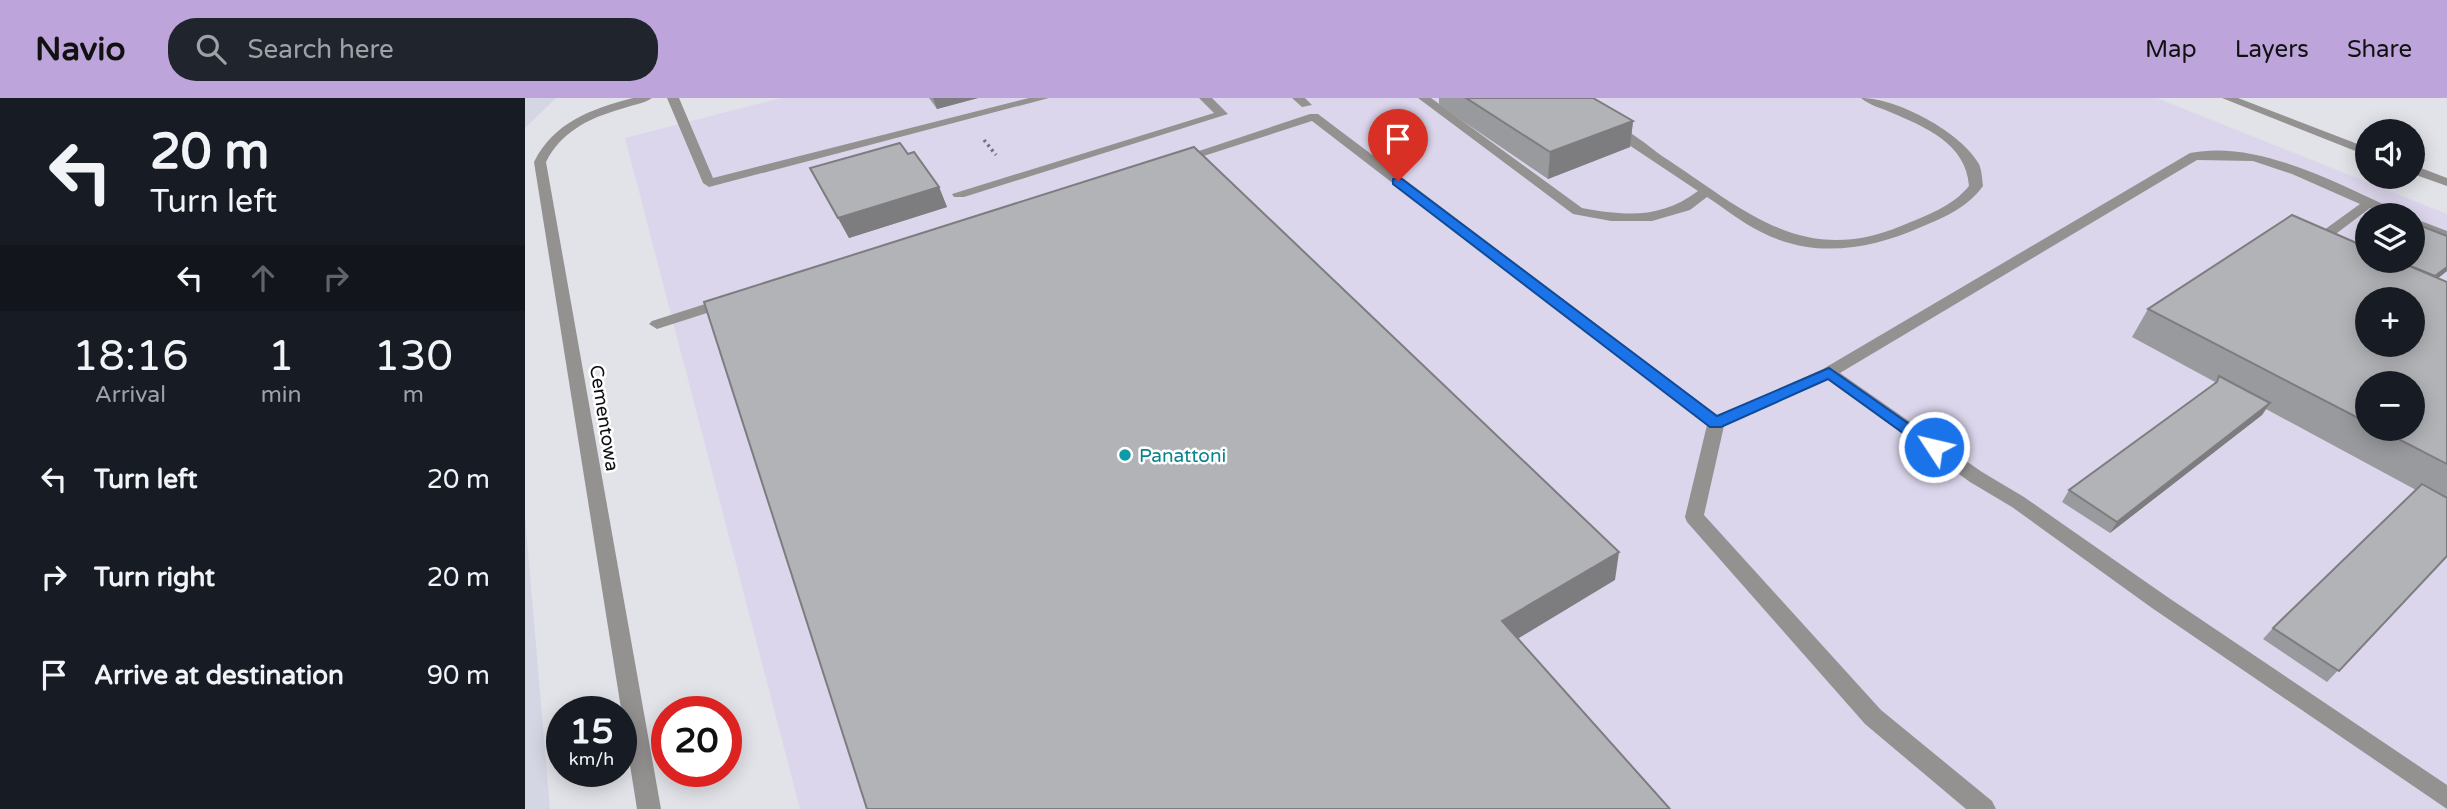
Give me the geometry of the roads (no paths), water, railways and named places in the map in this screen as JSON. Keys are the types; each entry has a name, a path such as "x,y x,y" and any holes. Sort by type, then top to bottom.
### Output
{"lane":[{"path":"573,124 584,110 600,98"},
{"name":"Cementowa","path":"646,98 600,112 573,124 544,150 540,162 649,809"},
{"path":"673,98 709,183 1042,98"},
{"path":"960,194 1222,114 1205,98"},
{"path":"1424,98 1578,211 1611,217 1652,216 1685,207 1706,191"},
{"path":"1602,121 1765,229 1792,240 1826,246 1856,245 1884,239 1964,202 1976,187 1974,167 1960,149 1933,129 1867,98"},
{"path":"2228,98 2355,147"},
{"path":"1163,165 1314,117 1716,423"},
{"path":"1716,423 1829,373 2194,156 2254,157 2297,171 2369,203"},
{"path":"2425,174 2447,182"},
{"path":"2308,248 2355,213"},
{"path":"2425,227 2447,236"},
{"path":"657,324 737,299"},
{"path":"1829,373 1976,477 2018,502 2159,602 2447,798"},
{"path":"1716,423 1694,517 1873,717 1984,809"}],"place":[{"name":"Panattoni","path":"1125,455"}]}
